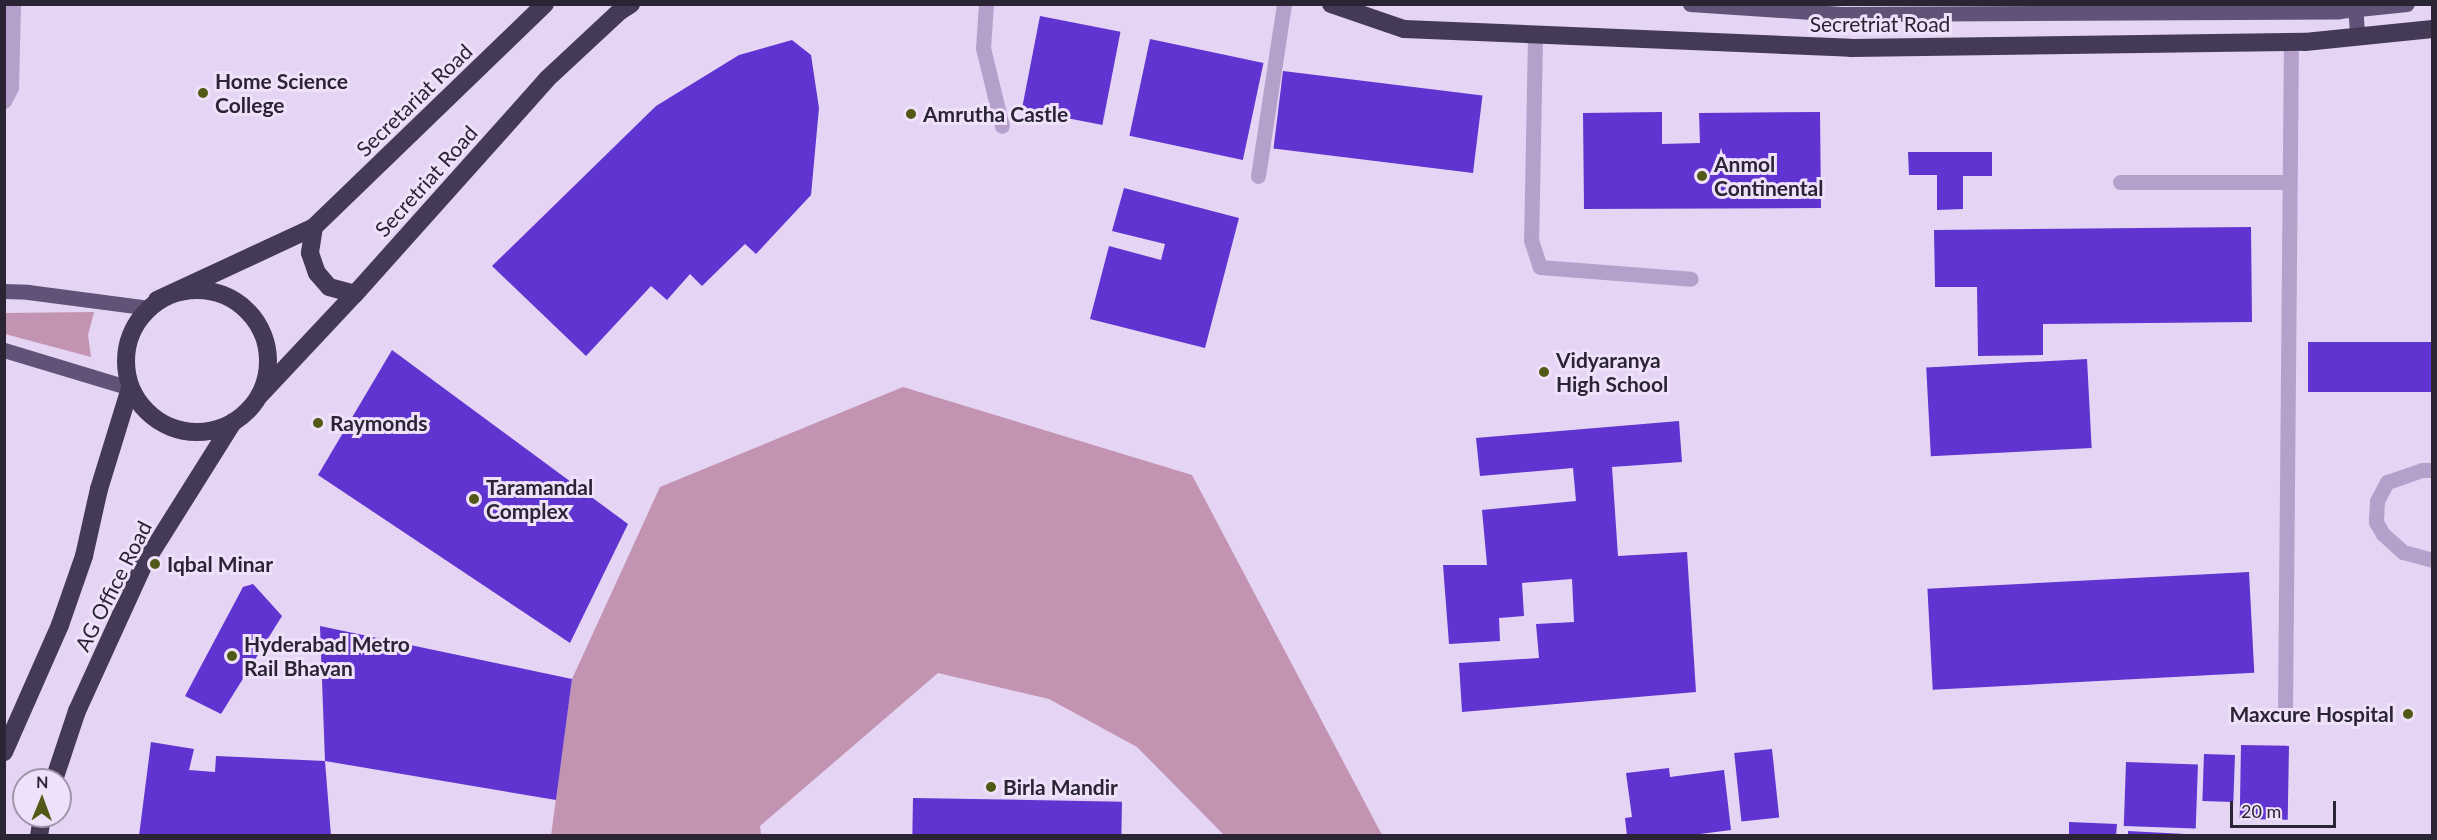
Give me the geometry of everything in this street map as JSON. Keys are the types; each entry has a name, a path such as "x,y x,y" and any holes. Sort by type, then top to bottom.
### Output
{"highway":[{"name":"Secretariat Road","path":"153,304 314,227 545,4"},
{"name":"Secretriat Road","path":"260,395 355,294 547,80 630,4"},
{"name":"Secretriat Road","path":"1331,4 1404,29 1535,37 1851,48 2291,42 2433,29"},
{"path":"314,227 310,252 317,273 329,287 355,294"},
{"path":"182,292 217,292 239,303 256,320 268,346 268,371 260,395 252,406 233,422 210,431 187,431 164,424 144,408 130,388 125,361 128,340 153,304 182,292"},
{"name":"AG Office Road","path":"4,752 60,625 84,556 99,489 130,388"},
{"name":"AG Office Road","path":"58,768 77,711 144,564 233,422"}],"main road":[{"path":"1690,4 1842,14 2339,11 2407,4"},
{"path":"2355,4 2357,36"},
{"path":"4,291 153,304"},
{"path":"4,350 130,388"}],"lane":[{"path":"4,101 11,87 13,4"},
{"path":"986,4 983,48 1002,126"},
{"path":"1258,176 1284,4"},
{"path":"1535,37 1531,240 1540,267 1692,279"},
{"path":"2285,711 2291,42"},
{"path":"2120,182 2289,182"},
{"path":"2433,470 2422,470 2387,482 2376,501 2376,522 2383,534 2403,552 2433,560"}],"shaded area":[{"path":"94,312 88,335 91,357 5,334 5,313"},
{"path":"903,387 1192,475 1382,835 1224,835 1137,747 1049,699 938,673 760,826 761,835 551,836 572,679 660,487"}],"building":[{"path":"1040,16 1120,32 1102,125 1022,109"},
{"path":"1150,39 1263,63 1243,160 1129,136"},
{"path":"792,40 811,55 819,108 811,195 756,254 745,244 702,286 690,274 667,300 651,286 586,356 492,266 656,106 739,55"},
{"path":"1283,71 1483,95 1473,173 1273,148"},
{"name":"Anmol Continental","path":"1662,112 1662,144 1700,143 1699,113 1820,112 1821,208 1584,209 1583,113"},
{"path":"1908,152 1992,152 1992,176 1963,176 1963,209 1937,210 1937,175 1909,175"},
{"path":"1124,188 1239,218 1205,348 1090,319 1109,246 1161,260 1165,244 1112,231"},
{"path":"2251,227 2252,322 2043,324 2043,355 1978,356 1977,287 1935,287 1934,230"},
{"path":"2308,342 2432,342 2432,392 2308,392"},
{"name":"Taramandal Complex","path":"392,350 628,524 570,643 318,475"},
{"path":"2087,359 2092,448 1931,456 1926,367"},
{"path":"1679,421 1682,462 1612,467 1618,556 1687,552 1696,692 1462,712 1459,663 1539,658 1536,624 1574,622 1572,579 1522,583 1524,616 1499,618 1500,641 1449,644 1443,565 1487,565 1482,510 1576,501 1573,468 1480,476 1476,438"},
{"path":"2249,572 2254,673 1933,690 1927,589"},
{"name":"Hyderabad Metro Rail Bhavan","path":"253,584 282,616 221,714 185,696 243,587"},
{"path":"320,626 572,679 556,800 325,761"},
{"path":"151,742 194,749 189,770 215,772 216,756 325,761 331,836 139,836"},
{"path":"2241,745 2289,746 2288,820 2240,819"},
{"path":"1772,749 1779,818 1741,822 1734,753"},
{"path":"2204,754 2235,755 2233,802 2202,801"},
{"path":"2126,762 2198,765 2196,828 2124,826"},
{"path":"1669,768 1670,777 1724,770 1731,830 1685,836 1627,836 1625,818 1632,817 1626,773"},
{"name":"Birla Mandir","path":"913,798 1122,802 1121,836 912,836"},
{"path":"2069,822 2117,824 2116,836 2069,836"},
{"path":"2128,831 2185,834 2185,836 2128,836"}],"place":[{"name":"Home Science College","path":"203,93"},
{"name":"Amrutha Castle","path":"911,114"},
{"name":"Anmol Continental","path":"1702,176"},
{"name":"Vidyaranya High School","path":"1544,372"},
{"name":"Raymonds","path":"318,423"},
{"name":"Taramandal Complex","path":"474,499"},
{"name":"Iqbal Minar","path":"155,564"},
{"name":"Hyderabad Metro Rail Bhavan","path":"232,656"},
{"name":"Maxcure Hospital","path":"2408,714"},
{"name":"Birla Mandir","path":"991,787"}]}
